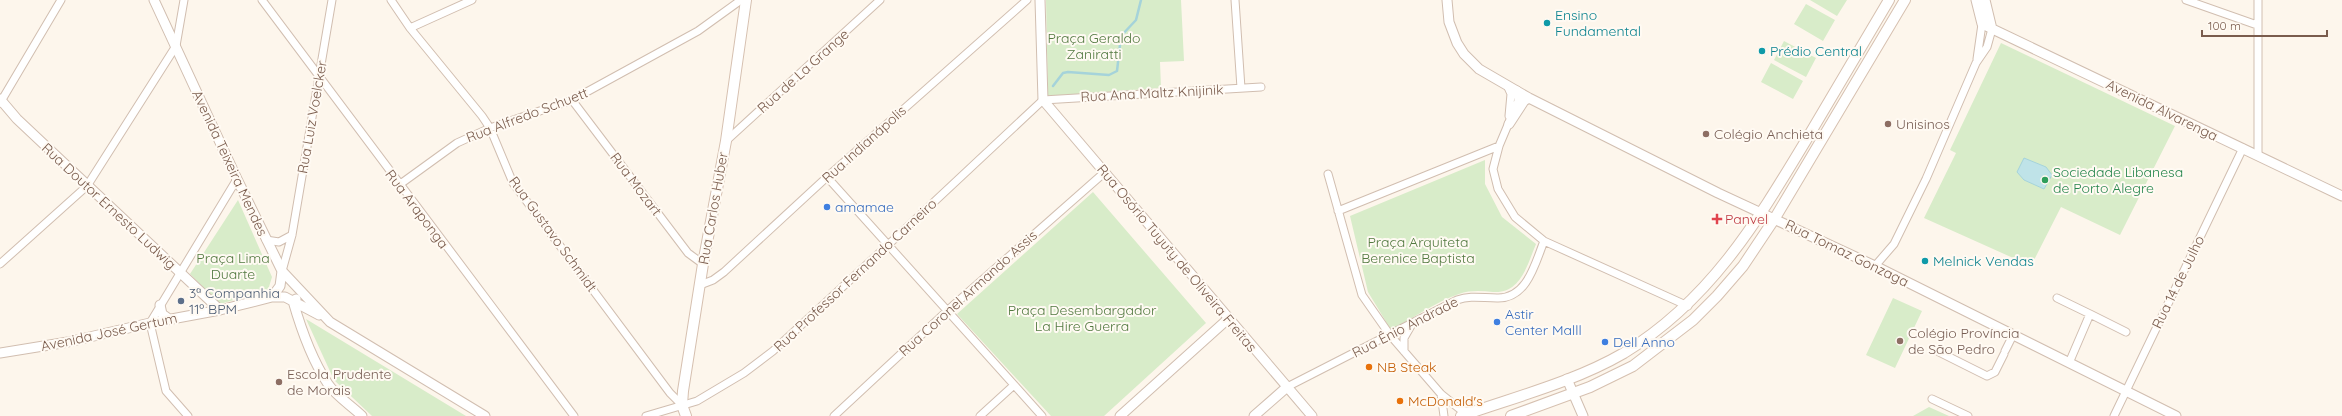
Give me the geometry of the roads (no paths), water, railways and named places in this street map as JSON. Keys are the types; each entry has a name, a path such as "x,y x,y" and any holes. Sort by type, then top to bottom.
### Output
{"main road":[{"name":"Rua Carlos Huber","path":"686,416 682,405 703,264 726,141 746,0"},
{"path":"1461,416 1568,379 1624,353 1688,306 1729,259 1763,213 1889,0"},
{"path":"1511,416 1574,393 1633,366 1694,320 1743,266 1775,218 1905,0"}],"street":[{"path":"1,101 61,0"},
{"name":"Avenida Teixeira Mendes","path":"154,0 237,179 282,271 330,322 485,416"},
{"path":"0,264 87,186 176,46 184,0"},
{"name":"Rua Araponga","path":"262,0 399,185 574,416"},
{"name":"Rua Luiz Voelcker","path":"282,271 292,235 332,0"},
{"name":"Rua Gustavo Schmidt","path":"391,0 410,28 482,116 490,128 513,183 670,393 682,405"},
{"path":"410,28 472,0"},
{"name":"Rua Alfredo Schuett","path":"399,185 445,150 490,128 572,100 698,31 741,0"},
{"name":"Rua de La Grange","path":"726,141 880,0"},
{"name":"Rua Indianápolis","path":"700,284 713,280 724,272 826,177 1027,0"},
{"path":"1040,0 1043,100"},
{"path":"1235,0 1242,88"},
{"name":"Rua Tomaz Gonzaga","path":"1447,0 1449,22 1464,54 1478,69 1529,98 1718,193 1775,218 1875,266 2176,416"},
{"path":"1976,0 1982,24 1976,64"},
{"path":"1875,266 1889,251 1907,217 1976,64 1987,47 1992,29 1985,0"},
{"path":"2186,0 2257,25"},
{"path":"2258,0 2258,155"},
{"name":"Avenida Alvarenga","path":"1982,24 2342,196"},
{"path":"1506,84 1511,94 1509,124"},
{"name":"Rua Ana Maltz Knijinik","path":"1043,100 1261,88"},
{"path":"1517,90 1518,101 1499,146 1493,168 1498,189 1515,217 1544,241 1688,306"},
{"path":"1509,124 1524,101 1529,98"},
{"name":"Rua Mozart","path":"572,100 688,253 703,264"},
{"name":"Rua Osório Tuyuty de Oliveira Freitas","path":"1043,100 1312,416"},
{"name":"Rua Professor Fernando Carneiro","path":"646,416 698,401 744,373 773,351 1043,100"},
{"name":"Rua Doutor Ernesto Ludwig","path":"1,101 87,186 220,310"},
{"path":"1338,211 1499,146"},
{"name":"Rua 14 de Julho","path":"2114,416 2243,148"},
{"name":"Rua Coronel Armando Assis","path":"834,416 947,311 1105,172"},
{"path":"1328,174 1362,295 1390,336 1441,394 1461,410 1472,412"},
{"path":"826,177 1042,416"},
{"path":"188,416 166,391 150,323 237,179"},
{"path":"266,240 279,242 292,235"},
{"name":"Rua Ênio Andrade","path":"1287,387 1465,297 1502,298 1516,293 1527,282 1544,241"},
{"path":"272,297 280,286 282,271"},
{"name":"Avenida José Gertum","path":"0,353 68,342 169,319 220,310 272,297 285,297 330,322"},
{"path":"317,309 300,298 293,301 314,357 329,385 362,416"},
{"path":"2057,298 2126,332"},
{"path":"160,305 162,314 169,319"},
{"path":"2069,363 2090,314"},
{"path":"1120,416 1229,318"},
{"path":"1404,351 1404,338 1412,324"},
{"path":"1939,352 1987,376 1995,372 2013,335"},
{"path":"1568,379 1583,416"},
{"path":"980,416 1014,385"},
{"path":"1254,416 1287,387"},
{"path":"1441,394 1444,416"},
{"path":"1932,399 1968,416"}],"water":[{"path":"2024,158 2046,167 2052,175 2044,189 2024,180 2017,172"}],"waterway":[{"path":"1053,86 1063,73 1068,72 1109,75 1117,71 1121,36 1136,20 1141,0"}],"place":[{"name":"Ensino Fundamental","path":"1547,23"},
{"name":"Prédio Central","path":"1762,51"},
{"name":"Unisinos","path":"1888,124"},
{"name":"Colégio Anchieta","path":"1706,134"},
{"name":"Sociedade Libanesa de Porto Alegre","path":"2045,180"},
{"name":"amamae","path":"827,207"},
{"name":"Panvel","path":"1717,219"},
{"name":"Melnick Vendas","path":"1925,261"},
{"name":"3ª Companhia 11º BPM","path":"181,301"},
{"name":"Astir Center Malll","path":"1497,322"},
{"name":"Colégio Província de São Pedro","path":"1900,341"},
{"name":"Dell Anno","path":"1605,342"},
{"name":"NB Steak","path":"1369,367"},
{"name":"Escola Prudente de Morais","path":"279,382"},
{"name":"McDonald's","path":"1400,401"}],"park label":[{"name":"Praça Geraldo Zaniratti","path":"1094,46"},
{"name":"Praça Arquiteta Berenice Baptista","path":"1418,250"},
{"name":"Praça Lima Duarte","path":"233,266"},
{"name":"Praça Desembargador La Hire Guerra","path":"1082,318"}]}
